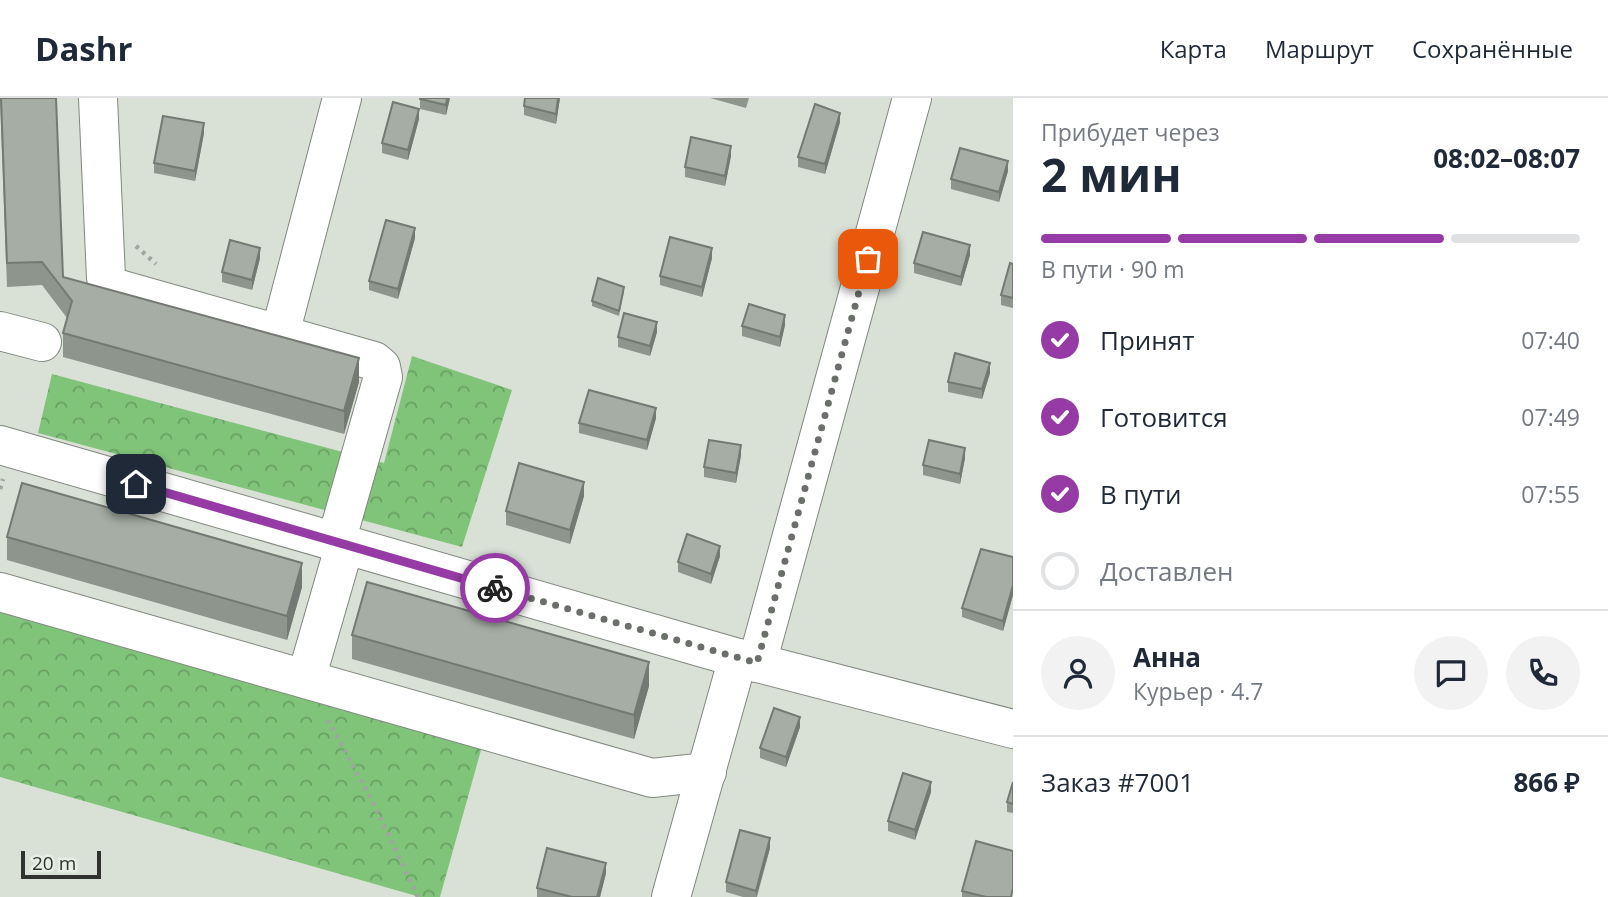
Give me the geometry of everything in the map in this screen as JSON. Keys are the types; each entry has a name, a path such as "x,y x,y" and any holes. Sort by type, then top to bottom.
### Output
{"street":[{"path":"99,98 106,278 112,286 374,361 381,367 383,377 306,679"},
{"path":"280,334 342,98"},
{"path":"671,897 707,772 748,660 912,98"},
{"path":"0,331 42,342"},
{"path":"0,444 748,660 1013,729"},
{"path":"0,592 652,778 707,772"}],"path":[{"path":"306,679 372,800 418,897"}],"green space":[{"path":"412,356 512,390 462,547 38,433 52,374 384,463"},
{"path":"0,604 483,743 440,897 420,897 0,777"}],"building":[{"path":"1,98 56,98 63,277 359,358 344,411 63,333 72,301 42,262 7,263"},
{"path":"420,98 447,98 446,105"},
{"path":"525,98 558,98 556,114 524,106"},
{"path":"393,102 419,109 408,150 382,143"},
{"path":"815,104 840,113 825,164 798,157"},
{"path":"163,116 204,123 195,171 154,163"},
{"path":"691,137 731,146 725,176 685,167"},
{"path":"960,148 1008,161 999,192 951,179"},
{"path":"386,220 415,228 398,289 369,281"},
{"path":"923,232 970,245 961,277 914,263"},
{"path":"670,237 712,248 702,287 660,276"},
{"path":"230,240 260,248 252,280 222,272"},
{"path":"1010,263 1013,264 1013,298 1001,295"},
{"path":"598,278 624,287 619,311 592,301"},
{"path":"749,304 785,315 780,337 742,326"},
{"path":"624,313 657,322 650,346 618,337"},
{"path":"955,353 990,363 982,389 948,382"},
{"path":"589,390 656,408 647,440 579,423"},
{"path":"709,440 741,445 736,473 704,467"},
{"path":"929,440 965,448 960,474 923,465"},
{"path":"519,463 584,482 570,530 506,511"},
{"path":"22,483 302,563 287,616 7,537"},
{"path":"687,534 720,546 711,574 678,562"},
{"path":"981,549 1013,557 1013,585 1003,621 962,608"},
{"path":"367,582 649,662 634,715 352,635"},
{"path":"774,708 800,717 786,757 760,748"},
{"path":"903,773 931,782 915,830 888,821"},
{"path":"1013,782 1013,804 1007,802"},
{"path":"740,830 770,838 756,891 726,882"},
{"path":"976,841 1013,851 1011,897 986,897 962,891"},
{"path":"547,848 606,863 597,897 572,897 537,888"}],"way so far":[{"path":"495,588 757,663 868,259"}],"route":[{"path":"136,484 495,588"}]}
